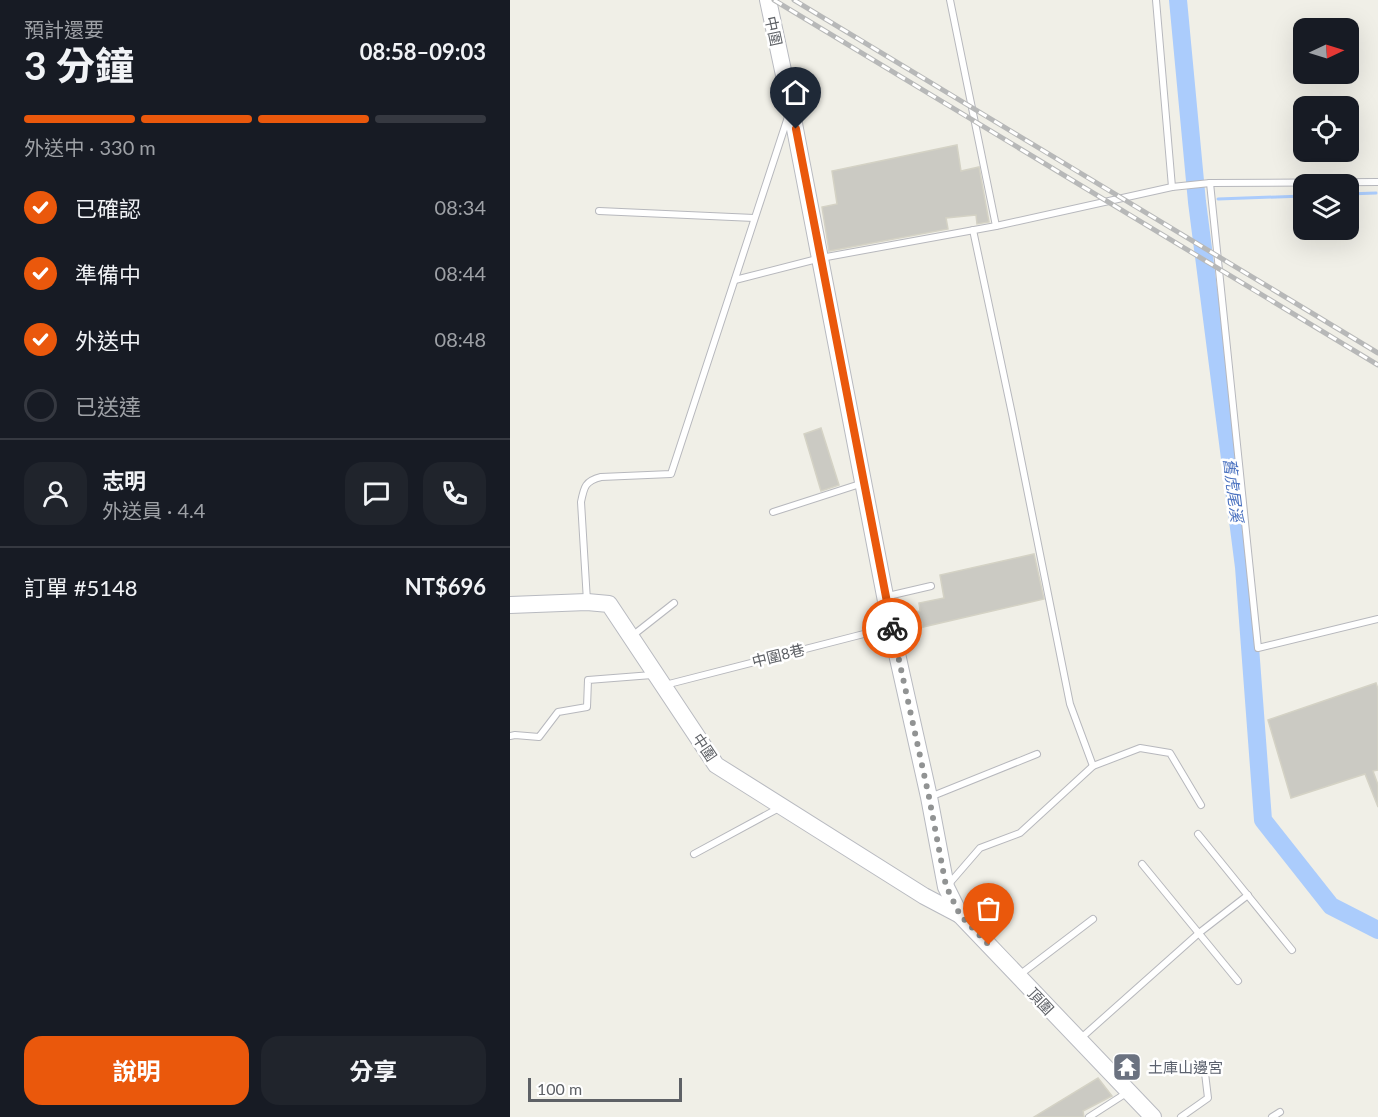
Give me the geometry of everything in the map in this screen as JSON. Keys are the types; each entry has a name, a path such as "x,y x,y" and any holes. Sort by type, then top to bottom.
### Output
{"street":[{"name":"中圍","path":"768,0 821,258 891,627"},
{"name":"中圍","path":"510,605 587,602 609,604 716,765 924,896 960,915"},
{"name":"頂圍","path":"891,627 929,797 946,886 960,915 1153,1117"}],"lane":[{"path":"950,0 996,226"},
{"path":"1156,0 1172,187"},
{"path":"587,602 581,502 584,487 592,479 601,477 671,474 791,108"},
{"path":"735,280 821,258 996,226 1172,187 1207,183 1378,182"},
{"path":"1207,183 1257,648 1378,620"},
{"path":"599,211 754,218"},
{"path":"973,230 1070,704 1094,766"},
{"path":"773,512 864,483"},
{"path":"886,597 931,586"},
{"path":"632,636 674,603"},
{"name":"中圍8巷","path":"510,736 539,737 558,712 586,707 588,680 661,680 891,627"},
{"path":"946,886 980,848 1020,833 1094,766 1140,748 1170,753 1201,805"},
{"path":"929,797 1037,754"},
{"path":"694,854 782,806"},
{"path":"1198,834 1292,950"},
{"path":"1142,864 1238,981"},
{"path":"1078,1041 1199,933 1248,895"},
{"path":"1017,976 1093,919"},
{"path":"1181,1117 1208,1098 1205,1073"},
{"path":"1089,1117 1128,1092"},
{"path":"1272,1117 1280,1112"}],"building":[{"path":"957,145 961,171 979,167 989,222 977,224 976,215 946,218 948,229 829,251 822,207 837,204 832,171"},
{"path":"821,428 839,485 821,491 804,434"},
{"path":"1034,554 1044,599 923,627 922,622 905,626 903,614 920,611 919,603 944,598 940,575"},
{"path":"1376,683 1378,689 1378,770 1373,771 1378,785 1378,807 1365,774 1291,798 1268,720"},
{"name":"土庫山邊宮","path":"1128,1060 1134,1069 1127,1074 1120,1065"},
{"path":"1098,1078 1112,1096 1083,1111 1084,1117 1034,1117"}],"waterway":[{"name":"舊虎尾溪","path":"1178,0 1197,202 1244,567 1263,820 1331,906 1378,930"},
{"path":"1359,194 1376,193"},
{"path":"1218,199 1293,196"},
{"name":"舊虎尾溪","path":"1197,202 1203,201"}],"railway":[{"path":"774,0 1378,365"},
{"path":"794,0 1378,353"}],"way so far":[{"path":"892,628 946,886 960,915 989,945"}],"place":[{"name":"土庫山邊宮","path":"1127,1067"}],"route":[{"path":"796,129 892,628"}]}
